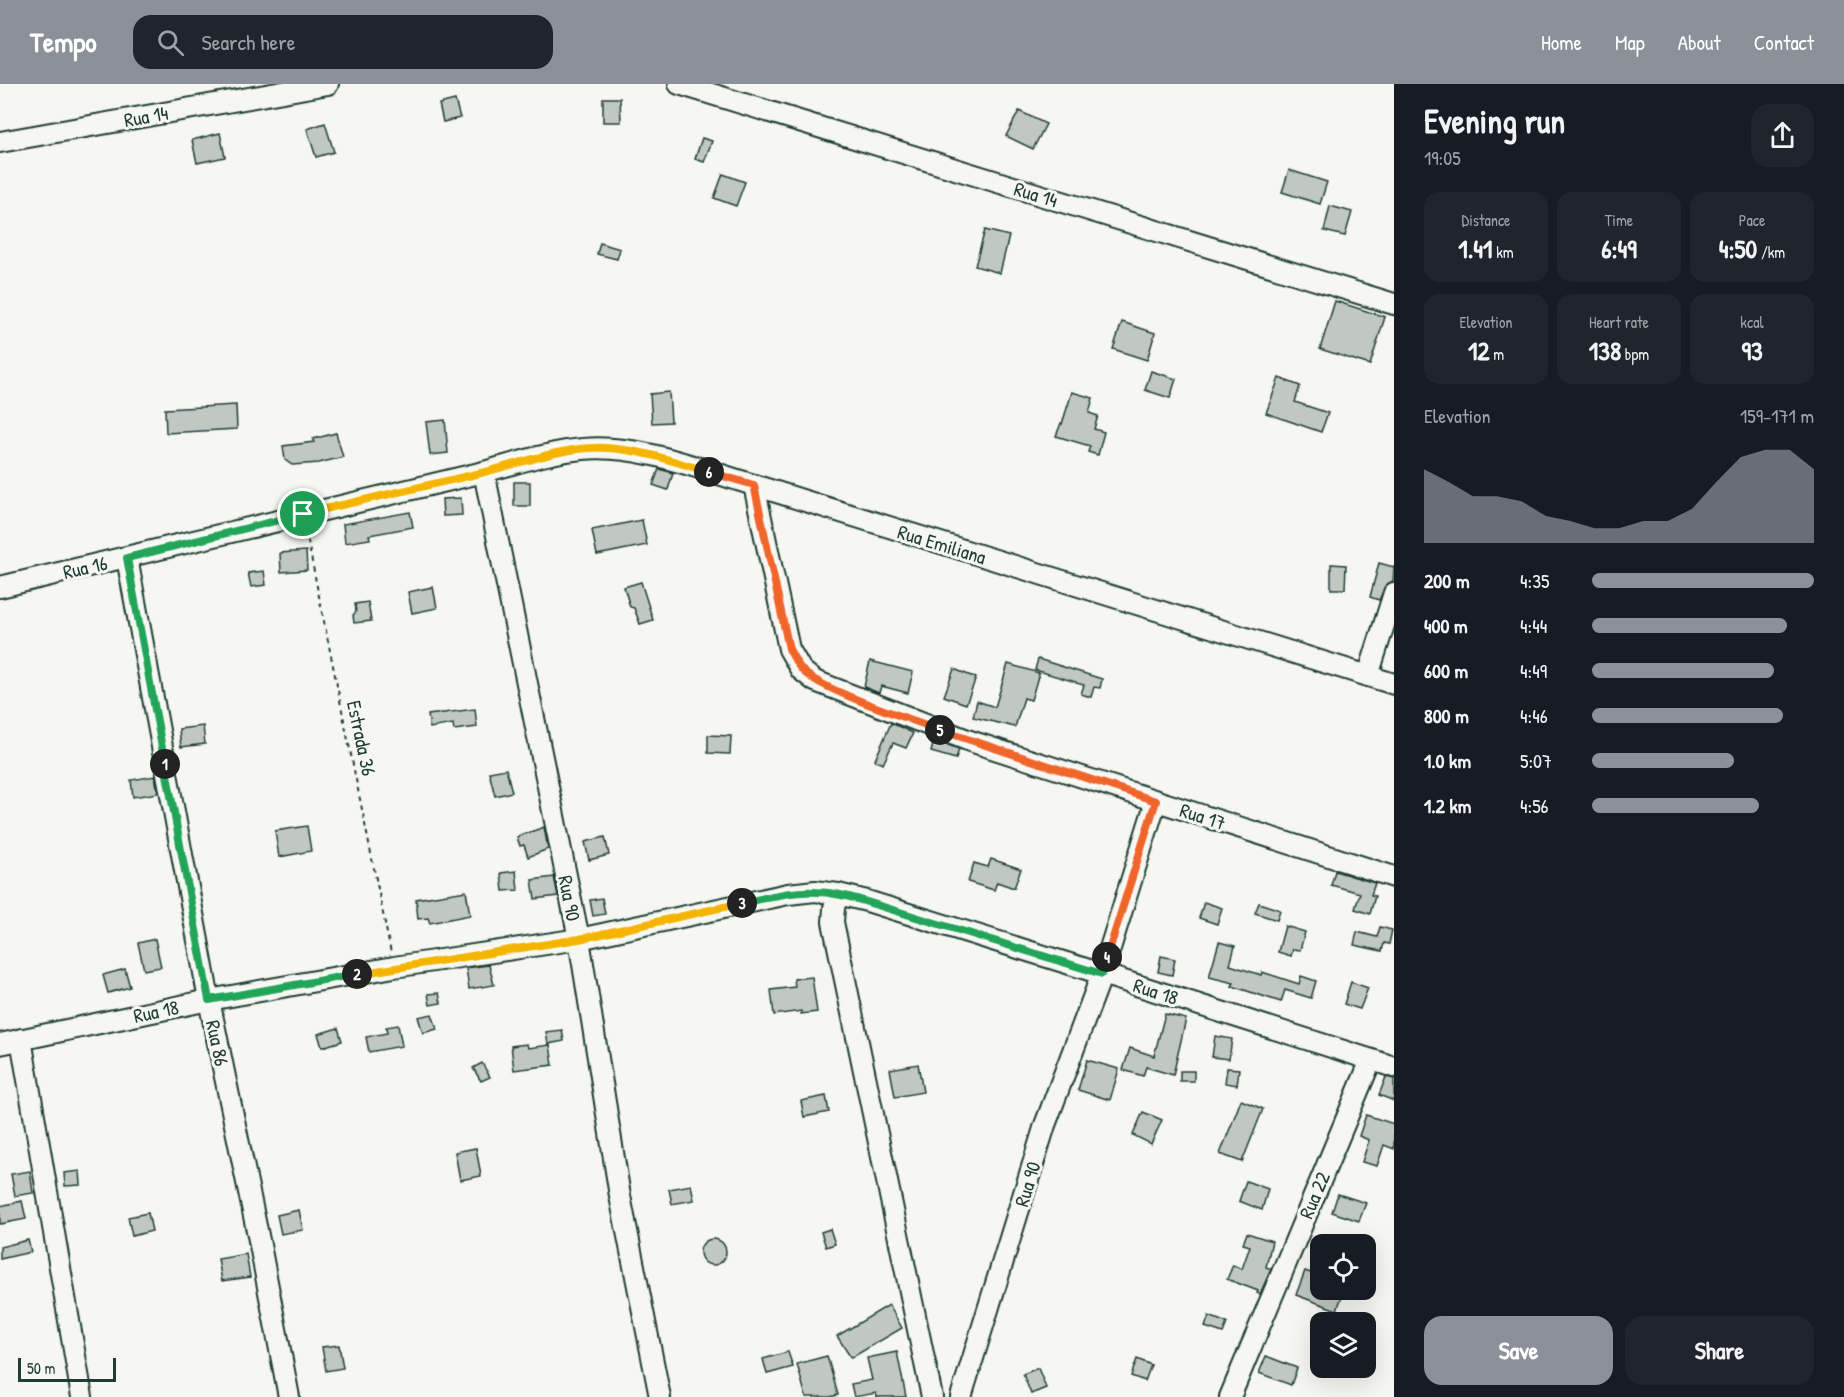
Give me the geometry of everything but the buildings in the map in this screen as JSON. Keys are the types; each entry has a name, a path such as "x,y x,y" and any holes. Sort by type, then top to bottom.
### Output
{"street":[{"name":"Rua 14","path":"0,142 286,88 328,84"},
{"name":"Rua 14","path":"679,84 1394,304"},
{"name":"Rua Emiliana","path":"484,472 542,456 582,449 608,448 655,456 1394,684"},
{"name":"Rua 16","path":"0,587 484,472"},
{"name":"Rua 90","path":"484,472 579,939 620,1196 660,1397"},
{"name":"Rua 17","path":"754,485 789,649 801,670 815,681 970,741 1394,877"},
{"name":"Rua 86","path":"127,558 209,1000 289,1397"},
{"path":"1368,676 1394,593"},
{"name":"Rua 90","path":"961,1397 1045,1125 1102,974 1156,801"},
{"name":"Rua 18","path":"0,1044 209,1000 579,939 788,894 815,891 838,894 867,902 1394,1067"},
{"path":"838,894 833,922 932,1397"},
{"path":"21,1039 82,1397"},
{"name":"Rua 22","path":"1230,1397 1371,1060"}],"path":[{"name":"Estrada 36","path":"303,514 394,968"}],"route":[{"path":"608,448 655,456 754,485 789,649 801,670 815,681 836,690 970,741 1156,801 1102,974 867,902 838,894 815,891 765,898 579,939 209,1000 127,558 303,514 484,472 542,456 582,449 608,448"}]}
